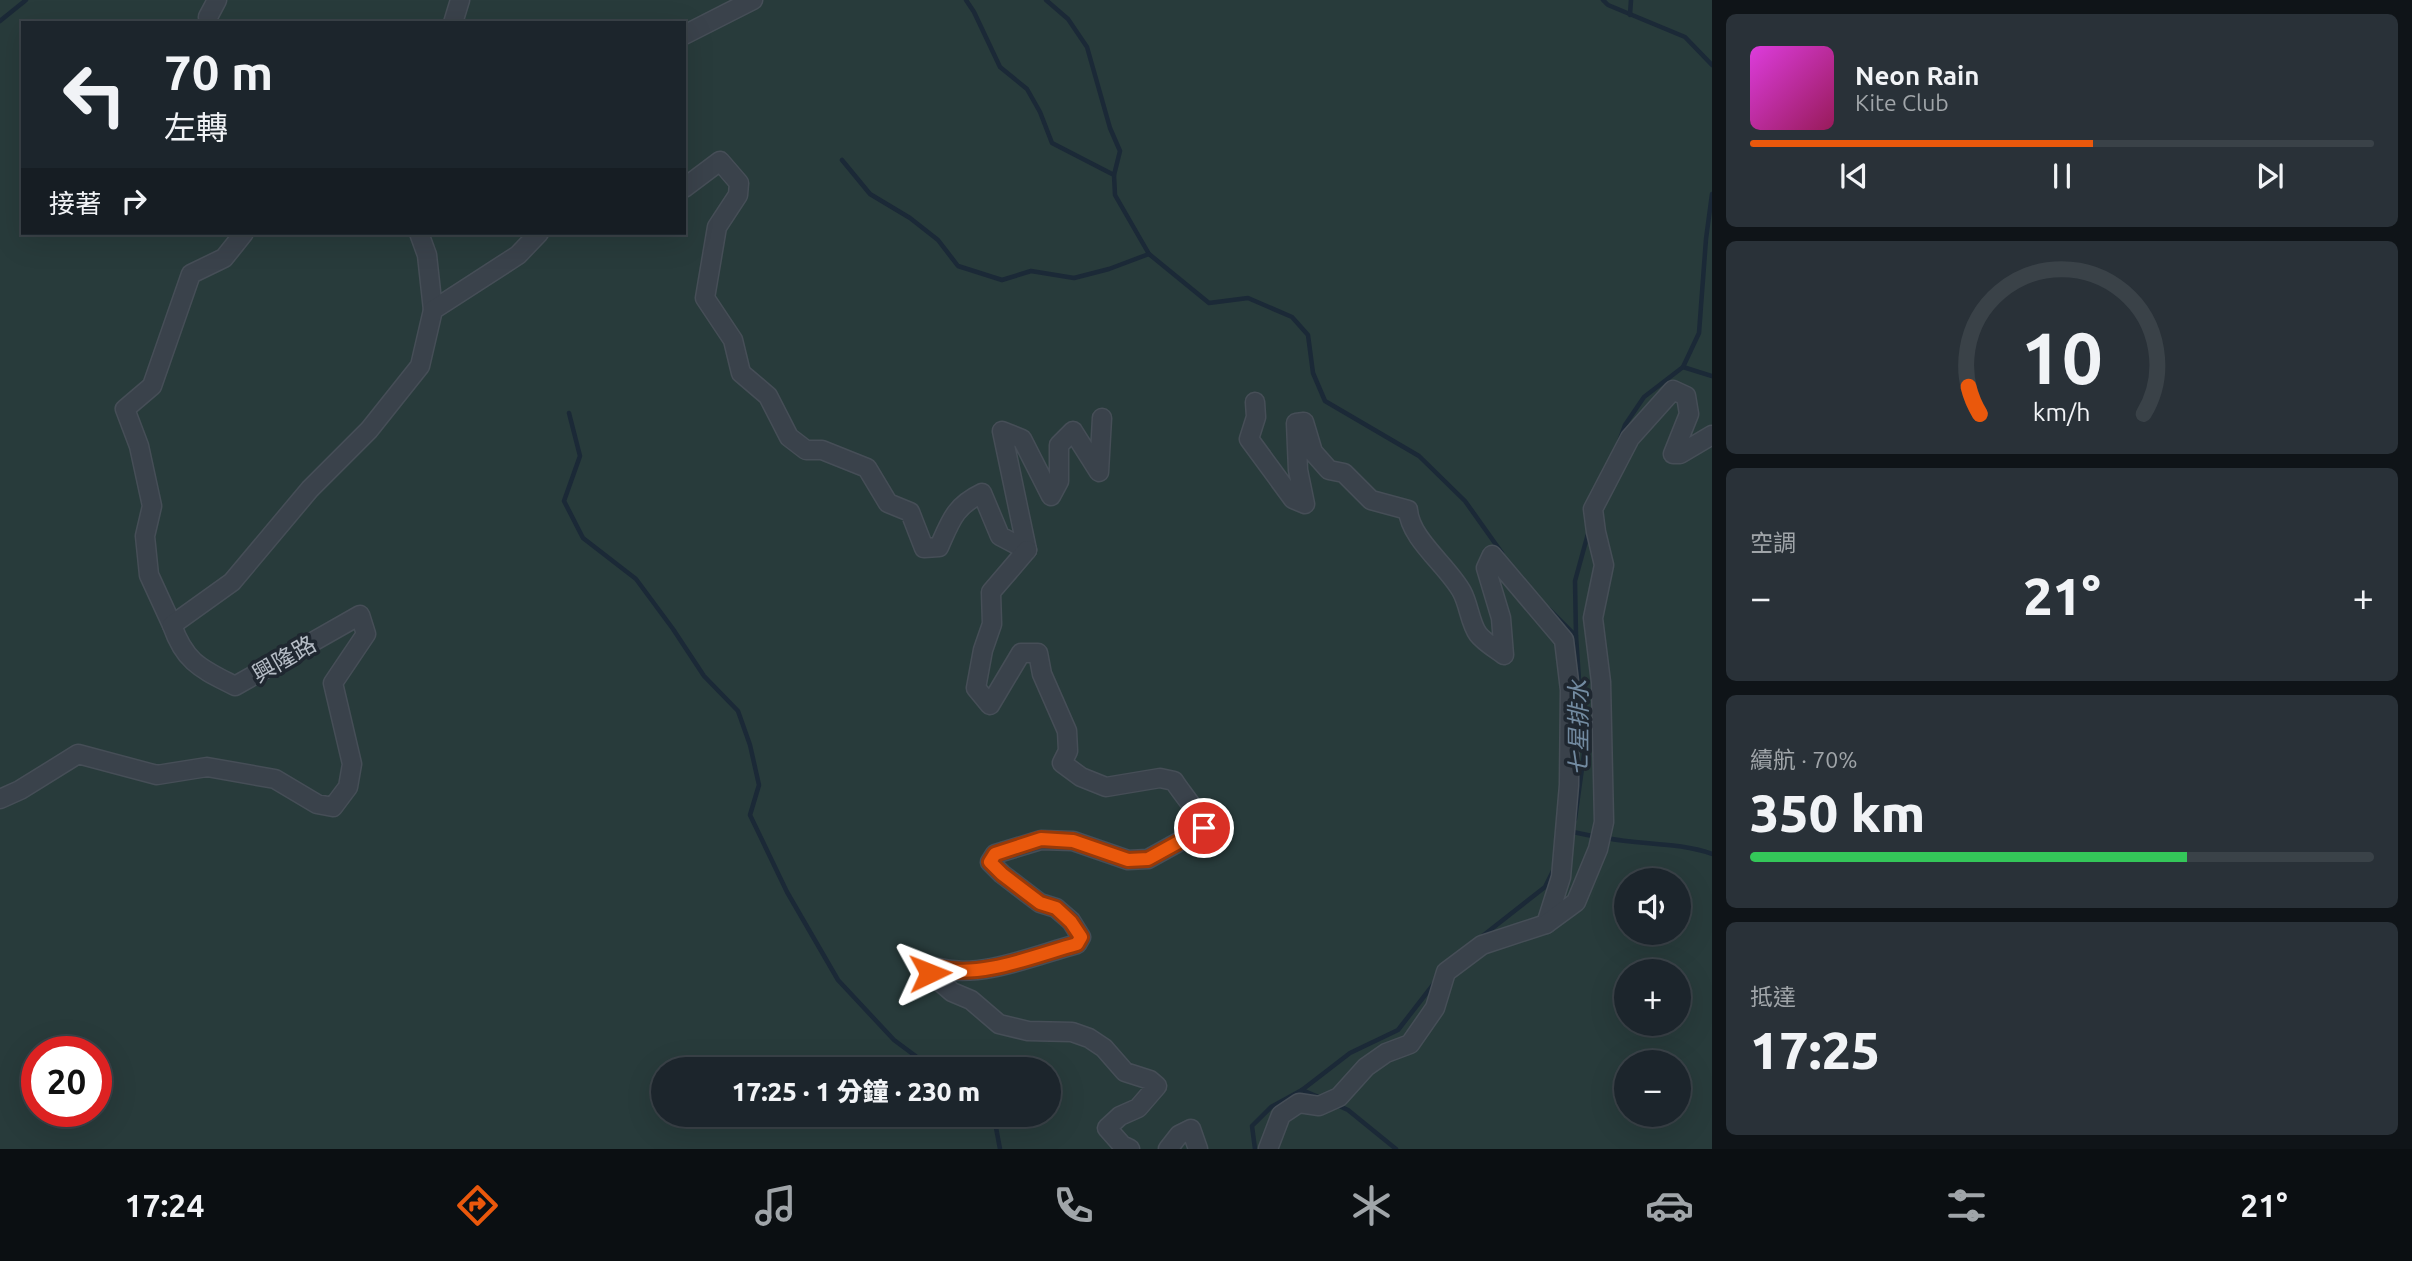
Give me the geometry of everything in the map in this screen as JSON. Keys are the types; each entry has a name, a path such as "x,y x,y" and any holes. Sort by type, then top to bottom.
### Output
{"street":[{"path":"209,21 217,0"},
{"path":"454,21 460,0"},
{"path":"686,34 752,0"},
{"path":"686,186 720,161 740,183 738,195 717,227 705,299 733,340 741,373 768,396 789,437 806,450 822,450 867,468 888,503 910,512 924,548 939,547 954,514 966,500 982,493 1000,536 1027,550"},
{"path":"242,235 224,258 191,274 152,386 125,410 139,446 152,506 145,536 149,575 173,625 232,582 310,489 369,430 420,366 433,310 427,255 420,235"},
{"path":"433,310 518,256 537,235"},
{"path":"1268,1149 1281,1115 1299,1103 1319,1106 1339,1097 1366,1067 1386,1053 1410,1044 1434,1008 1446,972 1482,945 1546,923 1576,902 1598,849 1604,822 1601,682 1593,618 1604,565 1593,509 1630,438 1673,390 1686,396 1689,414 1673,454 1680,454 1712,435"},
{"path":"1255,402 1256,416 1248,439 1293,499 1305,504 1298,470 1296,423 1304,422 1313,452 1329,470 1344,473 1371,500 1408,510 1408,518 1418,537 1443,564 1463,594 1478,634 1504,655 1501,618 1486,568 1492,555 1564,639 1570,690 1569,785 1561,877 1546,923"},
{"path":"1027,550 1002,431 1022,439 1051,496 1059,481 1059,445 1073,431 1099,472 1102,418"},
{"path":"1027,550 991,592 992,624 983,650 976,688 990,705 1021,653 1038,653 1042,674 1067,731 1068,751 1062,763 1081,777 1106,787 1160,778 1174,781 1185,800 1203,820 1204,828 1148,859 1128,860 1073,841 1041,839 995,854 990,862 1002,874 1040,903 1056,908 1071,922 1081,937 1077,944 997,966 966,972 939,968 930,973 952,992 971,1000 999,1024 1028,1031 1072,1032 1089,1038 1104,1048 1125,1072 1150,1080 1157,1086 1138,1108 1120,1116 1107,1128 1122,1145 1130,1149"},
{"name":"興隆路","path":"0,799 20,790 78,754 157,775 206,767 275,779 317,804 333,807 348,787 352,764 333,682 366,634 360,615 236,686 196,667 176,636 173,625"},
{"path":"1168,1149 1179,1135 1191,1129 1198,1149"}],"shaded area":[{"path":"0,0 1712,0 1712,1149 0,1149"}],"waterway":[{"path":"0,21 26,0"},
{"path":"966,0 1000,67 1027,89 1040,112 1052,143 1114,175 1115,195 1149,254 1209,303 1248,298 1292,317 1308,335 1313,373 1325,401 1419,456 1465,501 1502,553"},
{"path":"1046,0 1068,19 1087,47 1110,128 1120,151 1114,175"},
{"path":"1603,0 1608,5 1685,37 1712,65"},
{"path":"1630,15 1631,0"},
{"path":"842,160 870,194 910,218 938,240 958,266 1002,280 1031,271 1074,278 1149,254"},
{"name":"七星排水","path":"1619,442 1625,425 1644,397 1683,367 1699,333 1712,194"},
{"path":"1683,367 1712,376"},
{"path":"569,413 580,456 564,501 583,538 636,579 704,676 738,711 750,745 759,785 750,815 787,892 838,980 894,1040 917,1057"},
{"name":"七星排水","path":"1575,819 1584,754 1575,581 1589,530"},
{"path":"1550,610 1576,636"},
{"path":"1573,832 1597,837"},
{"path":"1606,838 1686,847 1712,854"},
{"name":"七星排水","path":"1480,938 1545,887 1554,869"},
{"name":"七星排水","path":"1255,1149 1252,1126 1271,1107 1302,1090 1350,1053 1398,1030 1436,981"},
{"path":"1302,1090 1321,1098"},
{"path":"1335,1104 1348,1110 1396,1149"},
{"path":"996,1127 1000,1149"}],"route":[{"path":"930,973 939,968 966,972 997,966 1077,944 1081,937 1071,922 1056,908 1040,903 1002,874 990,862 995,854 1041,839 1073,841 1128,860 1148,859 1204,828"}]}
